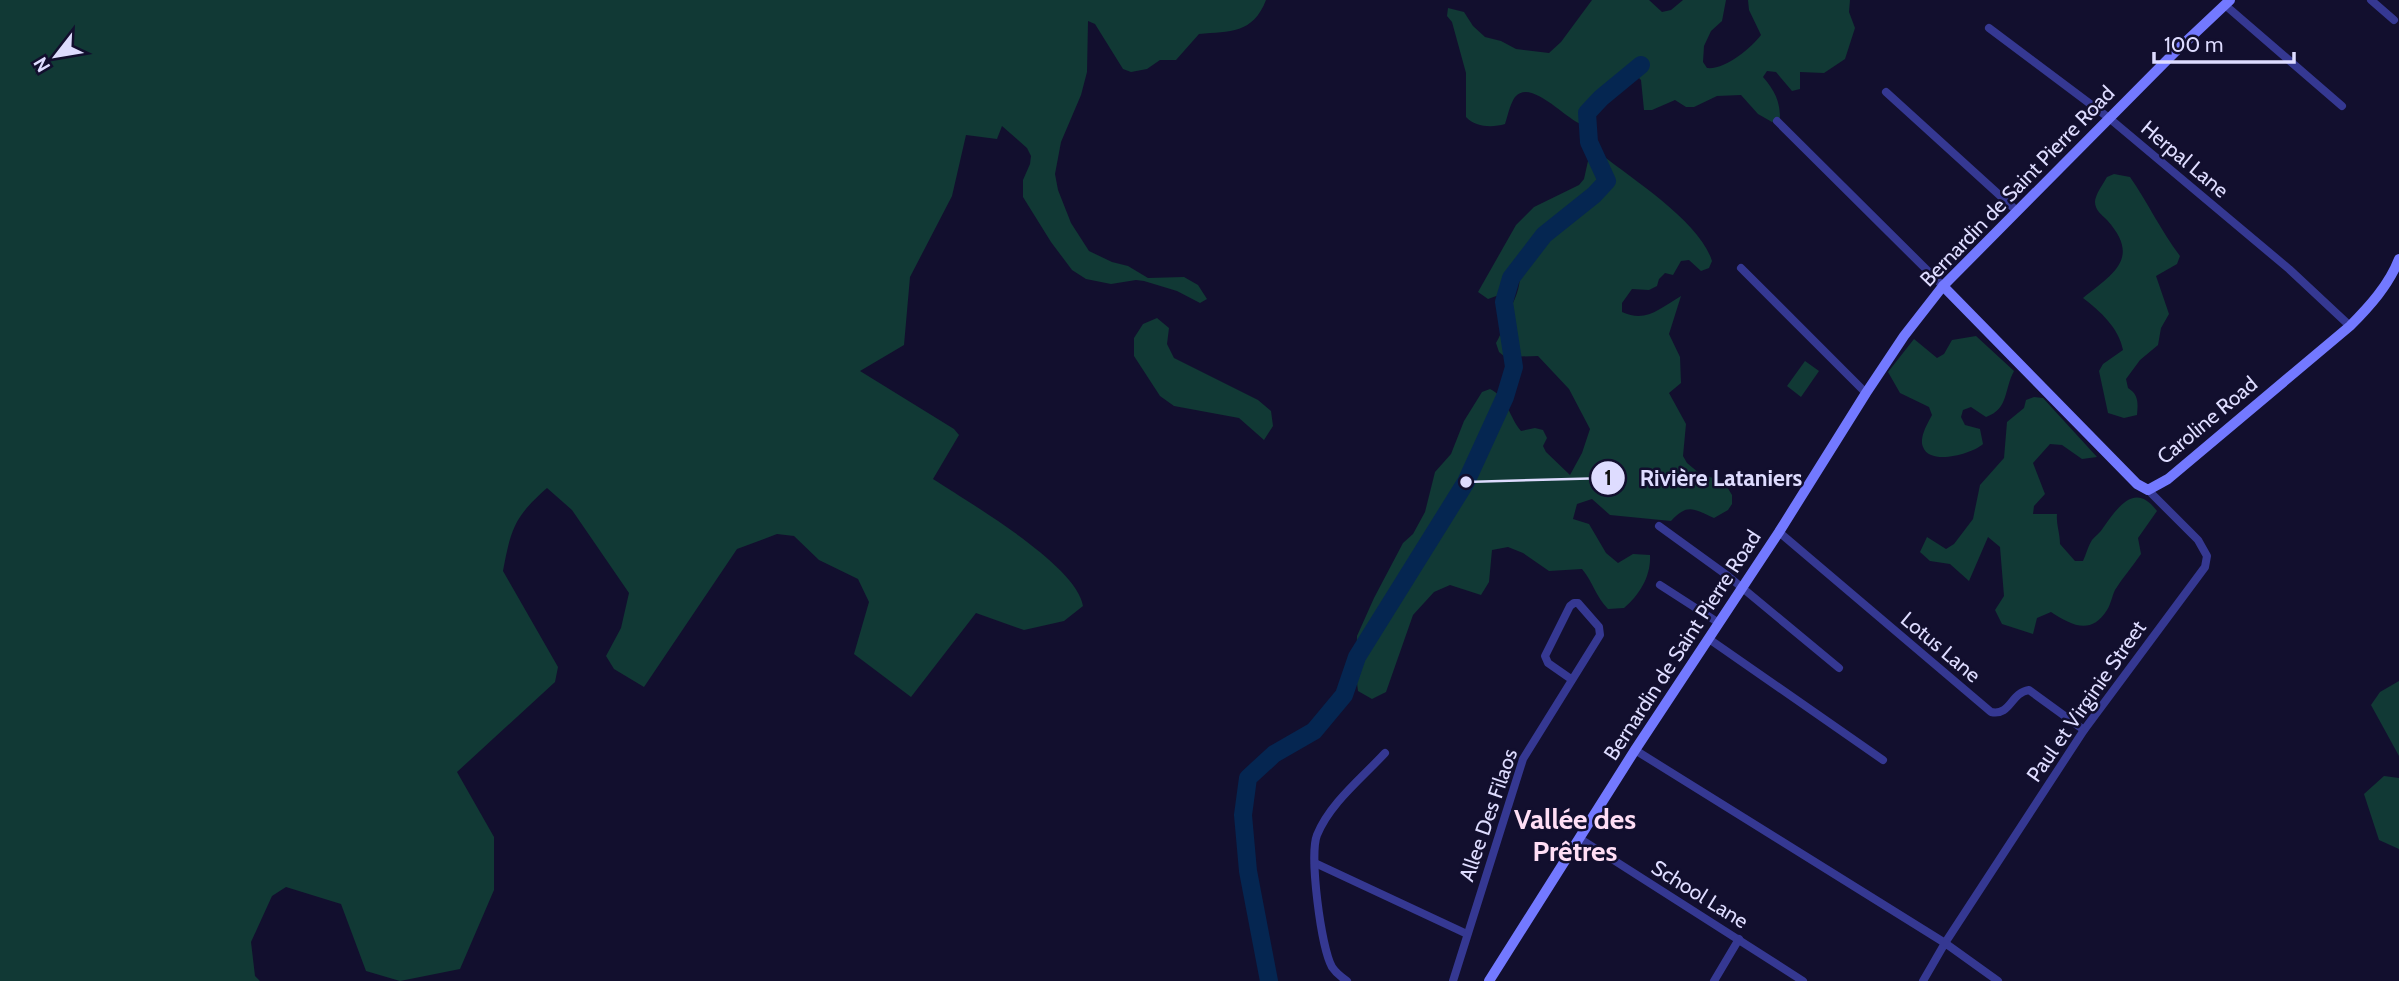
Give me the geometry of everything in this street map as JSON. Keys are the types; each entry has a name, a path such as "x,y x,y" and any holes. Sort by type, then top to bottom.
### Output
{"main road":[{"name":"Bernardin de Saint Pierre Road","path":"1489,981 1635,750 1905,336 1943,286 2109,117 2227,2"},
{"name":"Caroline Road","path":"1943,286 2137,484 2148,490 2168,480 2350,326 2365,311 2394,272 2399,259"}],"street":[{"path":"2371,0 2394,20"},
{"path":"2227,2 2342,106"},
{"name":"Herpal Lane","path":"1989,28 2109,117 2289,269 2350,326"},
{"path":"1885,92 2017,211"},
{"path":"1777,121 1943,286"},
{"path":"1741,268 1866,393"},
{"name":"Paul et Virginie Street","path":"1923,981 2084,730 2205,567 2207,556 2198,540 2148,490"},
{"path":"1659,526 1728,576 1839,668"},
{"name":"Lotus Lane","path":"1779,532 1990,712 2007,710 2014,697 2029,690 2084,730"},
{"path":"1660,585 1719,623"},
{"name":"Allee Des Filaos","path":"1452,981 1523,759 1600,635 1599,627 1578,603 1570,606 1545,656 1548,663 1571,679"},
{"path":"1709,639 1882,760"},
{"path":"1635,750 1945,943 1998,981"},
{"path":"1347,981 1340,977 1331,965 1323,942 1315,863 1316,838 1328,815 1385,753"},
{"name":"School Lane","path":"1579,838 1803,981"},
{"path":"1315,863 1467,934"},
{"path":"1713,981 1739,939"}],"green space":[{"path":"0,0 1266,0 1261,11 1247,25 1230,31 1199,34 1176,60 1160,60 1147,69 1131,72 1123,69 1095,24 1088,21 1087,72 1081,95 1061,142 1055,174 1058,190 1071,223 1089,251 1128,266 1148,278 1184,277 1198,285 1207,299 1200,303 1177,291 1144,281 1111,284 1086,279 1072,270 1023,197 1023,180 1031,156 1027,148 1002,126 997,139 966,135 952,196 910,277 904,345 860,371 954,429 959,435 933,479 1019,536 1062,572 1076,590 1083,606 1064,621 1024,630 976,613 911,697 854,654 869,602 858,579 819,560 794,536 777,534 737,549 644,687 614,669 606,656 621,628 629,593 572,510 547,488 527,507 516,525 503,571 558,667 555,682 457,772 494,837 494,890 460,969 400,981 366,971 341,904 286,887 272,896 251,942 255,976 260,981 0,981"},
{"path":"1592,0 1649,0 1662,12 1671,10 1683,0 1726,0 1722,21 1711,31 1704,46 1703,62 1707,68 1729,62 1761,35 1749,10 1748,0 1850,0 1849,12 1855,28 1845,59 1824,73 1800,72 1800,89 1792,91 1776,72 1767,71 1763,77 1776,96 1780,113 1780,119 1772,122 1758,114 1741,95 1717,96 1694,107 1686,107 1675,100 1652,110 1644,110 1641,80 1632,71 1595,99 1583,125 1530,93 1515,97 1505,124 1484,126 1466,117 1466,73 1452,22 1447,16 1448,8 1464,12 1473,26 1485,37 1516,49 1549,53 1561,42"},
{"path":"1594,155 1602,155 1681,217 1705,246 1712,261 1709,268 1701,271 1689,260 1681,261 1673,275 1665,273 1657,286 1649,290 1632,289 1622,303 1622,312 1645,315 1659,310 1681,296 1669,334 1680,357 1681,383 1669,393 1686,424 1683,456 1699,473 1724,482 1732,495 1732,504 1728,510 1714,518 1691,509 1671,521 1610,515 1592,499 1577,504 1573,519 1589,524 1606,553 1618,563 1633,554 1650,555 1649,570 1643,584 1624,608 1608,609 1582,569 1549,571 1523,553 1508,547 1492,550 1489,582 1481,595 1450,585 1434,592 1413,615 1386,692 1372,699 1358,691 1357,636 1403,543 1413,534 1425,512 1435,472 1451,454 1464,421 1482,392 1490,389 1501,397 1521,431 1535,428 1543,430 1547,438 1543,446 1546,452 1570,475 1582,453 1590,429 1569,389 1538,356 1505,357 1499,352 1496,343 1518,288 1518,263 1511,269 1499,295 1488,299 1478,292 1516,225 1534,207 1579,185 1584,179 1588,161"},
{"path":"2114,174 2130,177 2180,256 2177,264 2156,276 2169,314 2161,328 2158,345 2140,360 2126,379 2128,388 2136,396 2138,407 2137,415 2124,418 2108,413 2099,371 2103,364 2123,350 2121,342 2108,321 2083,298 2105,281 2123,255 2117,233 2095,205 2107,177"},
{"path":"1157,318 1169,328 1167,344 1174,358 1258,400 1271,411 1273,426 1264,440 1239,418 1174,406 1160,396 1134,356 1134,338 1143,324"},
{"path":"1976,336 2014,371 2005,398 1999,409 1986,417 1971,407 1963,410 1961,417 1965,425 1980,429 1983,444 1961,454 1934,456 1927,453 1922,443 1924,430 1932,415 1929,407 1900,393 1888,372 1914,339 1937,358 1944,354 1952,340"},
{"path":"1805,361 1819,371 1801,397 1787,386"},
{"path":"2043,398 2097,457 2082,459 2062,445 2050,444 2033,463 2045,494 2034,506 2033,514 2057,514 2060,544 2075,561 2083,561 2092,540 2127,500 2141,498 2157,511 2138,538 2141,554 2115,590 2101,618 2094,623 2080,626 2051,612 2037,618 2033,634 2002,624 1995,610 2004,596 2000,547 1988,537 1969,581 1950,564 1930,561 1920,552 1927,537 1946,549 1954,544 1973,519 1980,485 2004,458 2007,422 2024,408 2026,400"},
{"path":"2399,681 2399,756 2371,705 2380,692"},
{"path":"2384,776 2399,778 2399,849 2379,840 2364,794"}],"waterway":[{"path":"1269,981 1248,871 1243,815 1248,778 1274,754 1314,731 1344,695 1357,657 1466,482 1505,397 1514,367 1504,302 1511,278 1544,235 1594,195 1607,181 1589,142 1587,113 1641,65"}],"place":[{"name":"Rivière Lataniers","path":"1466,482"}],"district":[{"name":"Vallée des Prêtres","path":"1575,835"}]}
